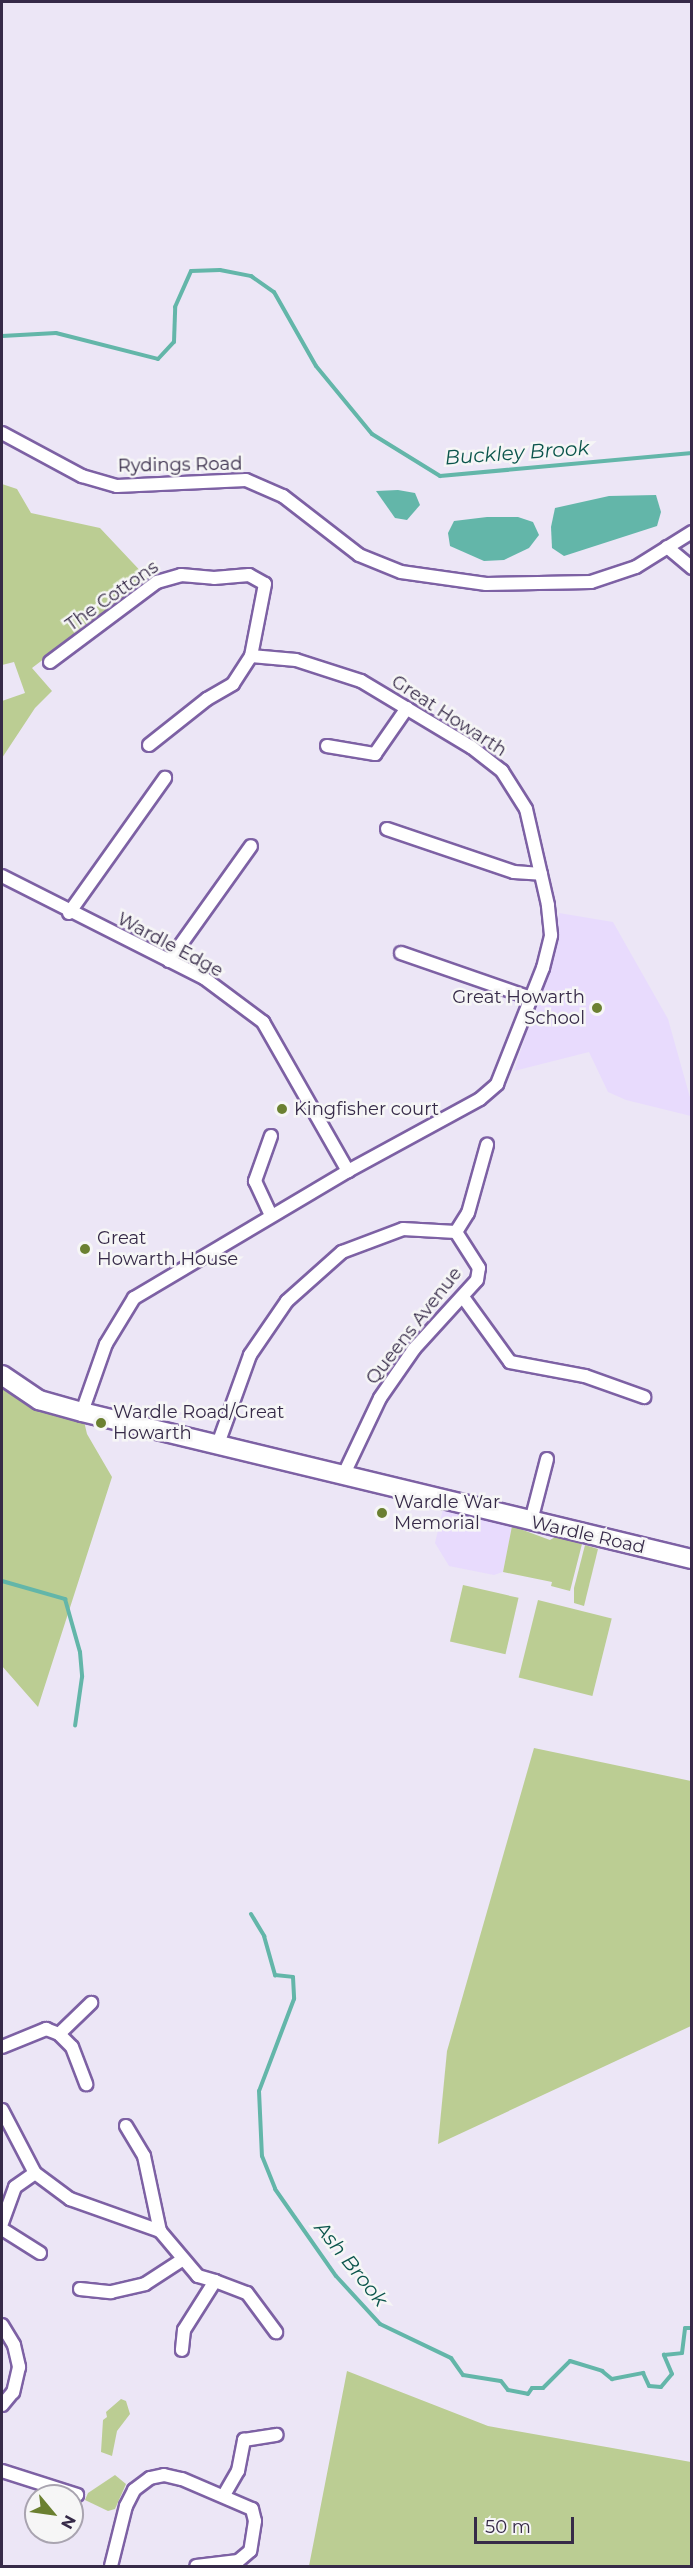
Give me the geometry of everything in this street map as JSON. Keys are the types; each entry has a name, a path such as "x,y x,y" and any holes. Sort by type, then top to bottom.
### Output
{"street":[{"name":"Rydings Road","path":"2,433 82,476 117,486 246,480 283,496 360,555 401,572 486,584 591,582 636,567 692,532"},
{"path":"668,547 692,568"},
{"name":"The Cottons","path":"51,662 157,582 181,574 205,578 249,575 265,584 251,656"},
{"path":"149,745 207,699 233,684 251,656"},
{"name":"Great Howarth","path":"82,1412 106,1344 134,1298 348,1171 480,1099 497,1084 531,998 551,935 541,874 526,809 502,771 407,708 328,668 296,660 251,656"},
{"path":"327,746 375,754 407,708"},
{"path":"69,913 165,778"},
{"path":"387,829 514,872 541,874"},
{"path":"169,962 251,846"},
{"name":"Wardle Edge","path":"2,876 69,913 204,978 262,1022 348,1171"},
{"path":"401,953 531,998"},
{"path":"271,1136 255,1181 271,1216"},
{"path":"218,1444 250,1355 287,1301 342,1252 403,1229 456,1232 468,1213 487,1145"},
{"name":"Queens Avenue","path":"343,1476 380,1398 414,1349 477,1280 479,1268 456,1232"},
{"path":"463,1297 510,1362 585,1376 644,1397"},
{"name":"Wardle Road","path":"2,1375 39,1400 82,1412 692,1559"},
{"path":"531,1521 547,1459"},
{"path":"59,2034 91,2002"},
{"path":"2,2047 46,2029 59,2034 72,2047 86,2084"},
{"path":"2,2110 35,2174 70,2199 159,2231"},
{"path":"126,2126 144,2156 159,2231 198,2276 247,2293 276,2332"},
{"path":"2,2223 15,2187 35,2174"},
{"path":"2,2229 40,2253"},
{"path":"80,2289 111,2292 146,2284 182,2260"},
{"path":"182,2350 184,2330 214,2281"},
{"path":"2,2325 14,2345 19,2367 13,2392 2,2405"},
{"path":"224,2495 238,2471 244,2440 277,2435"},
{"path":"2,2471 43,2484"},
{"path":"111,2566 126,2506 134,2490 150,2478 164,2475 182,2479 224,2495 252,2509 255,2522 250,2551 238,2561 196,2566"}],"shaded area":[{"path":"2,484 17,489 31,513 100,528 148,579 32,668 52,691 35,708 2,758 2,701 25,693 14,662 2,665"},
{"path":"398,490 415,493 420,505 407,520 395,518 376,491"},
{"path":"656,495 661,512 657,526 564,556 552,548 551,527 555,508 609,496"},
{"path":"487,517 518,517 533,522 539,535 529,548 504,560 484,561 450,546 448,533 454,521"},
{"name":"Great Howarth School","path":"559,913 613,922 668,1019 691,1101 691,1116 626,1100 608,1092 589,1052 514,1071 554,950"},
{"path":"2,1383 83,1417 87,1434 112,1477 38,1707 2,1666"},
{"path":"443,1509 512,1526 503,1572 494,1575 449,1566 435,1543"},
{"path":"512,1526 550,1540 555,1537 582,1544 570,1591 551,1586 552,1582 503,1572"},
{"path":"585,1545 598,1549 584,1606 574,1603 574,1588"},
{"path":"463,1585 519,1598 505,1654 450,1642"},
{"path":"538,1600 612,1618 592,1696 519,1678"},
{"path":"534,1748 691,1781 691,2026 438,2144 447,2051"},
{"path":"347,2371 488,2426 691,2462 691,2566 309,2566"},
{"path":"121,2399 126,2401 130,2414 117,2431 112,2456 101,2452 103,2420 107,2417 106,2412"},
{"path":"115,2475 126,2484 115,2509 108,2511 85,2500 88,2493"}],"waterway":[{"name":"Buckley Brook","path":"2,336 56,333 158,359 174,342 175,307 191,271 220,270 251,276 274,292 316,366 372,434 440,476 692,453"},
{"name":"Ash Brook","path":"2,1581 65,1599 80,1652 82,1677 75,1726"},
{"name":"Ash Brook","path":"251,1914 264,1936 275,1975 293,1977 294,1999 259,2091 262,2156 275,2189 336,2276 380,2324 451,2358 463,2375 501,2381 508,2390 528,2394 532,2388 543,2388 570,2361 602,2371 612,2379 643,2373 649,2386 661,2387 672,2374 664,2355 682,2353 685,2328 692,2328"}],"place":[{"name":"Great Howarth School","path":"597,1008"},
{"name":"Kingfisher court","path":"282,1109"},
{"name":"Great Howarth House","path":"85,1249"},
{"name":"Wardle Road/Great Howarth","path":"101,1423"},
{"name":"Wardle War Memorial","path":"382,1513"}]}
